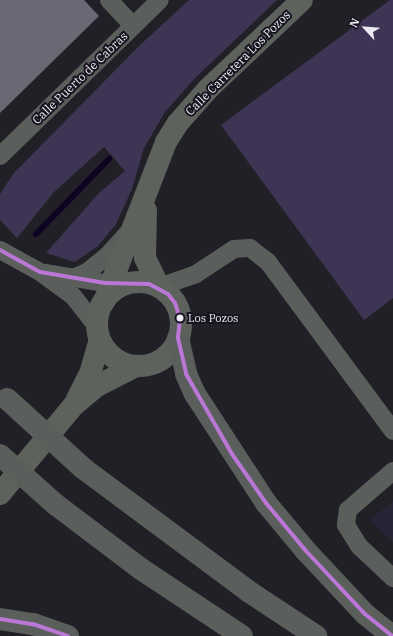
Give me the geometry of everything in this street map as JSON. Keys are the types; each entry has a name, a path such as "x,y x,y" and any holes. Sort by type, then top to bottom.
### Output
{"highway":[{"path":"178,338 184,369 195,394 266,503 306,551 360,608 392,636"},
{"path":"3,394 84,470 248,591 316,636"},
{"path":"0,455 55,504 141,569 242,636"}],"main road":[{"name":"Calle Carretera Los Pozos","path":"148,194 166,142 191,105 302,0"},
{"path":"74,405 90,374 99,334 98,314 116,289 132,227 148,194"},
{"path":"148,194 144,231 145,258 159,288"},
{"path":"99,334 115,359 136,366 145,366 165,357 178,338 181,326 178,310 168,294 159,288 144,283 116,289"},
{"path":"0,494 74,405 97,386 136,366"}],"street":[{"path":"109,0 133,26"},
{"name":"Calle Puerto de Cabras","path":"0,156 160,0"},
{"path":"73,278 87,272 107,256 132,227"},
{"path":"159,288 196,274 234,249 250,248 268,262 393,431"},
{"path":"0,250 40,272 73,296 89,313 99,334"},
{"path":"40,272 73,278 116,289"},
{"path":"393,472 348,510 346,525 359,546 393,578"},
{"path":"0,605 33,624"},
{"path":"0,619 33,624 68,636"}],"shaded area":[{"path":"189,0 277,0 194,79 165,112 144,148 132,189 116,224 98,246 75,262 46,253 99,193 125,171 104,147 54,192 17,238 0,220 0,194 13,174 139,46"},
{"path":"390,0 393,0 393,298 364,320 221,125"},
{"path":"393,502 393,542 369,520"}],"building":[{"path":"0,0 84,0 99,16 0,113"}],"waterway":[{"path":"36,234 109,159"}],"transit line":[{"path":"0,250 40,272 105,283 149,284 168,294 175,303 180,318 178,338 186,374 232,454 266,503 306,551 365,614 392,636"},
{"path":"0,619 33,624 68,636"}],"place":[{"name":"Los Pozos","path":"180,318"}]}
